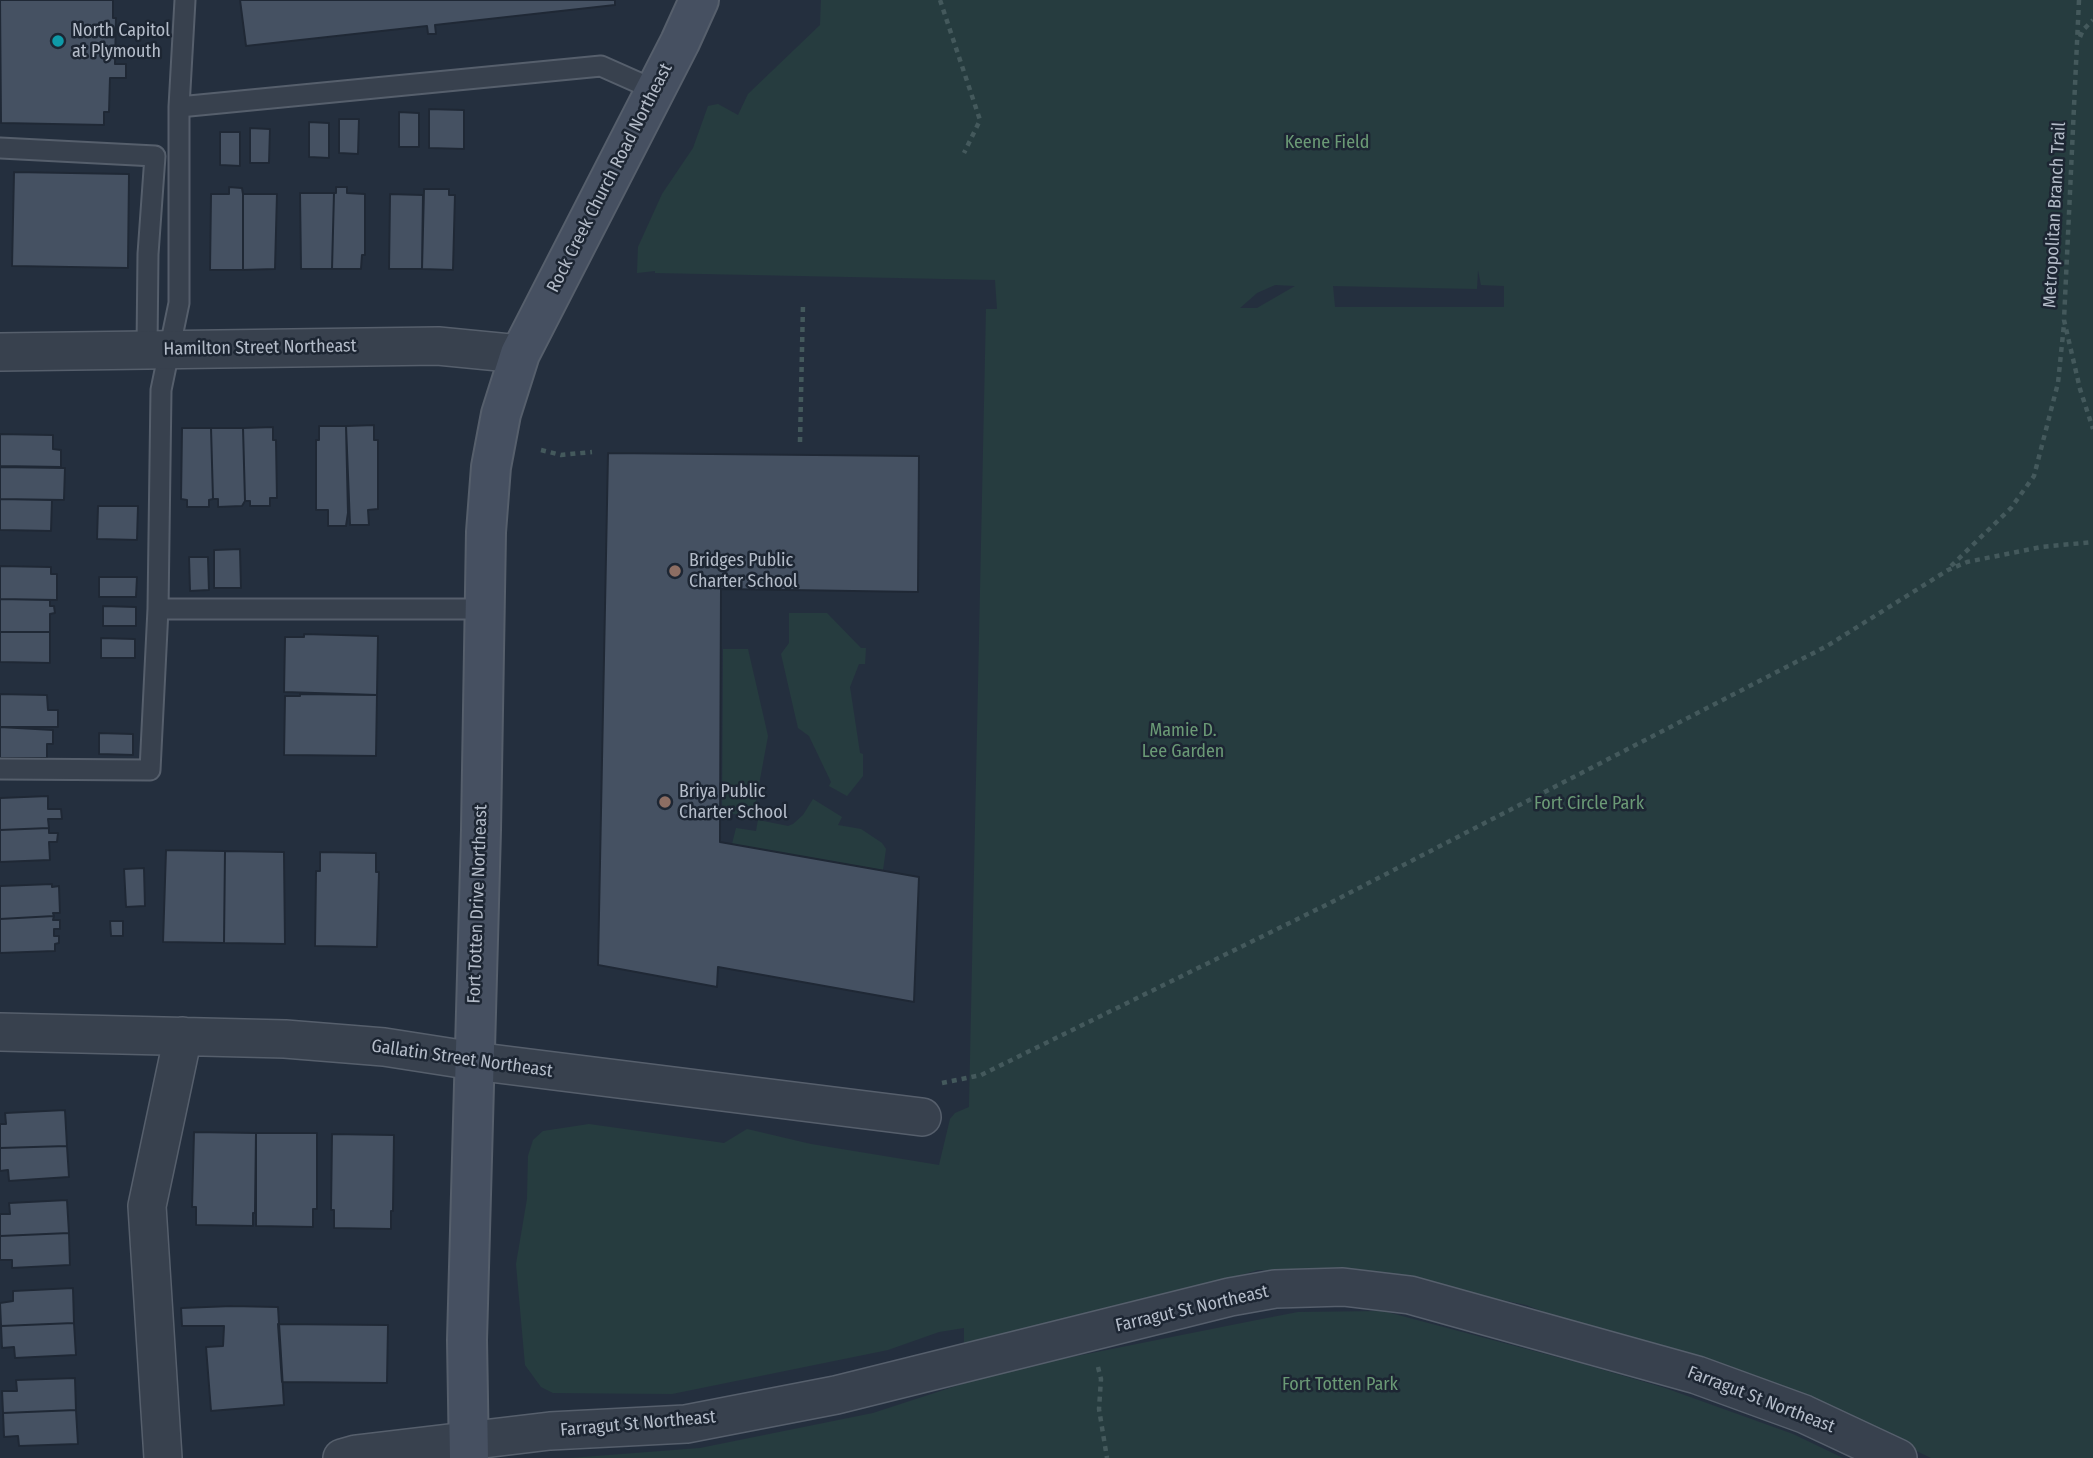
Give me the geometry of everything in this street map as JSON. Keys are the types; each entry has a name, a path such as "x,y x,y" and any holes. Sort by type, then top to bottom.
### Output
{"street":[{"name":"Rock Creek Church Road Northeast","path":"520,354 699,0"},
{"name":"Hamilton Street Northeast","path":"0,352 438,346 520,354"},
{"name":"Fort Totten Drive Northeast","path":"469,1449 467,1327 489,478 499,423 520,354"},
{"name":"Gallatin Street Northeast","path":"0,1032 285,1039 384,1047 474,1061 922,1117"},
{"path":"163,1458 147,1206 183,1036"},
{"name":"Farragut St Northeast","path":"342,1458 356,1454 469,1449 550,1432 686,1424 758,1412 850,1392 1230,1297 1275,1289 1343,1287 1388,1291 1431,1300 1698,1375 1804,1414 1898,1458"}],"lane":[{"path":"158,349 178,303 179,107 185,0"},
{"path":"179,107 601,66 655,90"},
{"path":"0,148 155,156 148,254 161,390 158,609 150,770 0,769"},
{"path":"158,609 484,609"}],"path":[{"path":"940,0 979,120 964,153"},
{"name":"Metropolitan Branch Trail","path":"2079,0 2064,320 2080,389 2093,429"},
{"path":"2078,41 2083,30 2093,20"},
{"path":"800,442 803,304"},
{"path":"1948,570 2011,508 2034,476 2058,383 2064,320"},
{"path":"541,450 561,455 592,452"},
{"path":"932,1081 945,1084 981,1074 1330,903 1827,646 1948,570 1966,562 2041,547 2093,542"},
{"path":"1092,1332 1101,1379 1099,1409 1107,1458"}],"green space":[{"name":"Fort Circle Park","path":"821,0 2093,0 2093,1458 1931,1458 1822,1406 1668,1348 1587,1329 1526,1305 1369,1272 1258,1270 1099,1317 964,1347 964,1328 939,1332 888,1350 672,1394 553,1393 541,1387 525,1365 516,1264 527,1199 528,1156 533,1140 543,1131 589,1124 724,1143 747,1129 811,1144 939,1165 950,1119 955,1113 969,1107 986,309 997,309 995,280 655,271 637,273 638,247 662,194 693,148 708,106 718,104 738,115 748,94 820,25","holes":["1478,270 1481,285 1504,286 1504,307 1335,307 1333,286 1477,289","1275,285 1295,286 1257,308 1240,308 1257,293"]},
{"path":"789,613 827,613 861,648 866,648 865,664 859,664 850,687 860,753 863,754 863,776 847,796 829,786 831,782 809,736 798,728 781,654 789,643"},
{"path":"723,649 748,649 768,736 753,817 722,812"},
{"path":"813,799 842,817 838,825 861,829 882,843 886,849 883,870 732,844 736,828 756,831 758,820 788,826 793,824 803,815"},
{"name":"Fort Totten Park","path":"1383,1311 1665,1388 1793,1434 1843,1458 570,1458 700,1448 873,1413 1002,1371 1298,1312"}],"building":[{"name":"North Capitol at Plymouth","path":"0,0 113,0 113,18 116,18 115,64 126,64 126,78 110,78 109,112 104,112 104,125 1,123"},
{"path":"240,0 615,0 615,5 435,25 436,34 428,34 427,26 246,46"},
{"path":"429,109 464,110 464,149 429,148"},
{"path":"399,112 419,113 419,147 399,147"},
{"path":"339,119 359,119 358,154 339,153"},
{"path":"309,122 329,123 329,158 309,157"},
{"path":"250,128 270,129 269,163 250,163"},
{"path":"220,132 240,132 240,166 220,165"},
{"path":"14,172 129,174 128,268 12,266"},
{"path":"229,187 242,188 243,270 210,270 211,194 229,194"},
{"path":"336,187 347,187 347,193 365,194 365,255 362,255 361,269 332,269"},
{"path":"424,189 449,189 449,195 455,195 453,270 422,269"},
{"path":"300,193 334,193 332,269 301,269"},
{"path":"243,194 277,194 275,269 243,270"},
{"path":"390,194 423,195 422,269 389,269"},
{"path":"374,425 374,440 378,440 378,509 368,510 369,525 350,525 346,426"},
{"path":"319,426 346,426 346,526 328,526 328,510 316,510 316,440 319,440"},
{"path":"273,427 273,440 276,440 277,498 270,498 270,506 250,506 250,501 245,501 243,428"},
{"path":"182,428 211,428 213,499 209,500 209,507 187,507 187,500 181,499"},
{"path":"211,428 243,428 245,501 242,506 218,507 218,499 213,499"},
{"path":"0,434 53,435 53,449 61,450 61,467 0,466"},
{"path":"608,453 919,456 918,592 721,589 720,842 919,877 914,1002 718,967 717,987 598,965"},
{"path":"0,467 65,468 64,500 0,499"},
{"path":"0,499 52,500 51,531 0,530"},
{"path":"98,506 138,506 137,540 97,539"},
{"path":"240,549 241,588 214,588 214,550"},
{"path":"189,557 208,557 209,590 190,591"},
{"path":"0,566 51,567 51,574 57,574 57,600 0,599"},
{"path":"99,577 137,577 136,597 99,597"},
{"path":"0,599 50,600 50,606 54,606 55,613 50,614 50,632 0,632"},
{"path":"103,606 136,607 136,626 103,626"},
{"path":"0,632 50,632 50,663 0,662"},
{"path":"304,634 378,636 377,695 284,692 285,637 304,637"},
{"path":"101,638 135,639 135,658 101,658"},
{"path":"0,694 47,695 48,710 58,710 58,727 0,727"},
{"path":"377,695 376,756 284,755 285,696"},
{"path":"0,727 53,730 53,744 47,744 47,758 0,758"},
{"path":"99,733 133,734 133,755 99,754"},
{"path":"48,796 48,809 61,809 62,819 48,819 49,828 0,830 0,798"},
{"path":"49,828 49,833 58,833 57,842 49,842 50,860 0,862 0,830"},
{"path":"166,850 225,851 224,943 163,942"},
{"path":"225,851 284,852 285,944 224,943"},
{"path":"320,852 376,853 376,872 379,872 377,947 315,946 316,871 320,871"},
{"path":"144,868 145,906 126,907 124,869"},
{"path":"52,884 52,887 59,886 60,913 53,913 54,916 0,919 0,886"},
{"path":"54,916 53,920 60,920 60,929 54,929 54,936 59,936 55,951 0,953 0,919"},
{"path":"110,921 123,921 123,936 111,936"},
{"path":"65,1110 67,1146 0,1148 0,1124 6,1124 5,1113"},
{"path":"194,1132 256,1133 253,1226 196,1225 196,1207 192,1207"},
{"path":"256,1133 317,1133 317,1209 313,1209 313,1227 256,1226"},
{"path":"332,1134 394,1135 391,1229 334,1228 334,1210 331,1210"},
{"path":"67,1146 69,1177 9,1181 8,1170 0,1171 0,1148"},
{"path":"67,1200 69,1233 0,1236 0,1214 10,1214 9,1203"},
{"path":"69,1233 70,1265 12,1268 12,1260 0,1260 0,1236"},
{"path":"73,1288 74,1323 1,1326 0,1303 13,1301 13,1291"},
{"path":"278,1307 284,1405 211,1411 206,1347 223,1346 224,1326 182,1326 181,1308"},
{"path":"74,1323 76,1355 15,1358 14,1347 2,1348 1,1326"},
{"path":"278,1324 388,1325 387,1383 282,1382"},
{"path":"75,1378 76,1410 3,1413 2,1391 17,1391 16,1380"},
{"path":"76,1410 78,1444 19,1446 18,1436 4,1437 3,1413"}],"place":[{"name":"North Capitol at Plymouth","path":"58,41"},
{"name":"Bridges Public Charter School","path":"675,571"},
{"name":"Briya Public Charter School","path":"665,802"}],"park label":[{"name":"Keene Field","path":"1327,143"},
{"name":"Mamie D. Lee Garden","path":"1183,741"}]}
